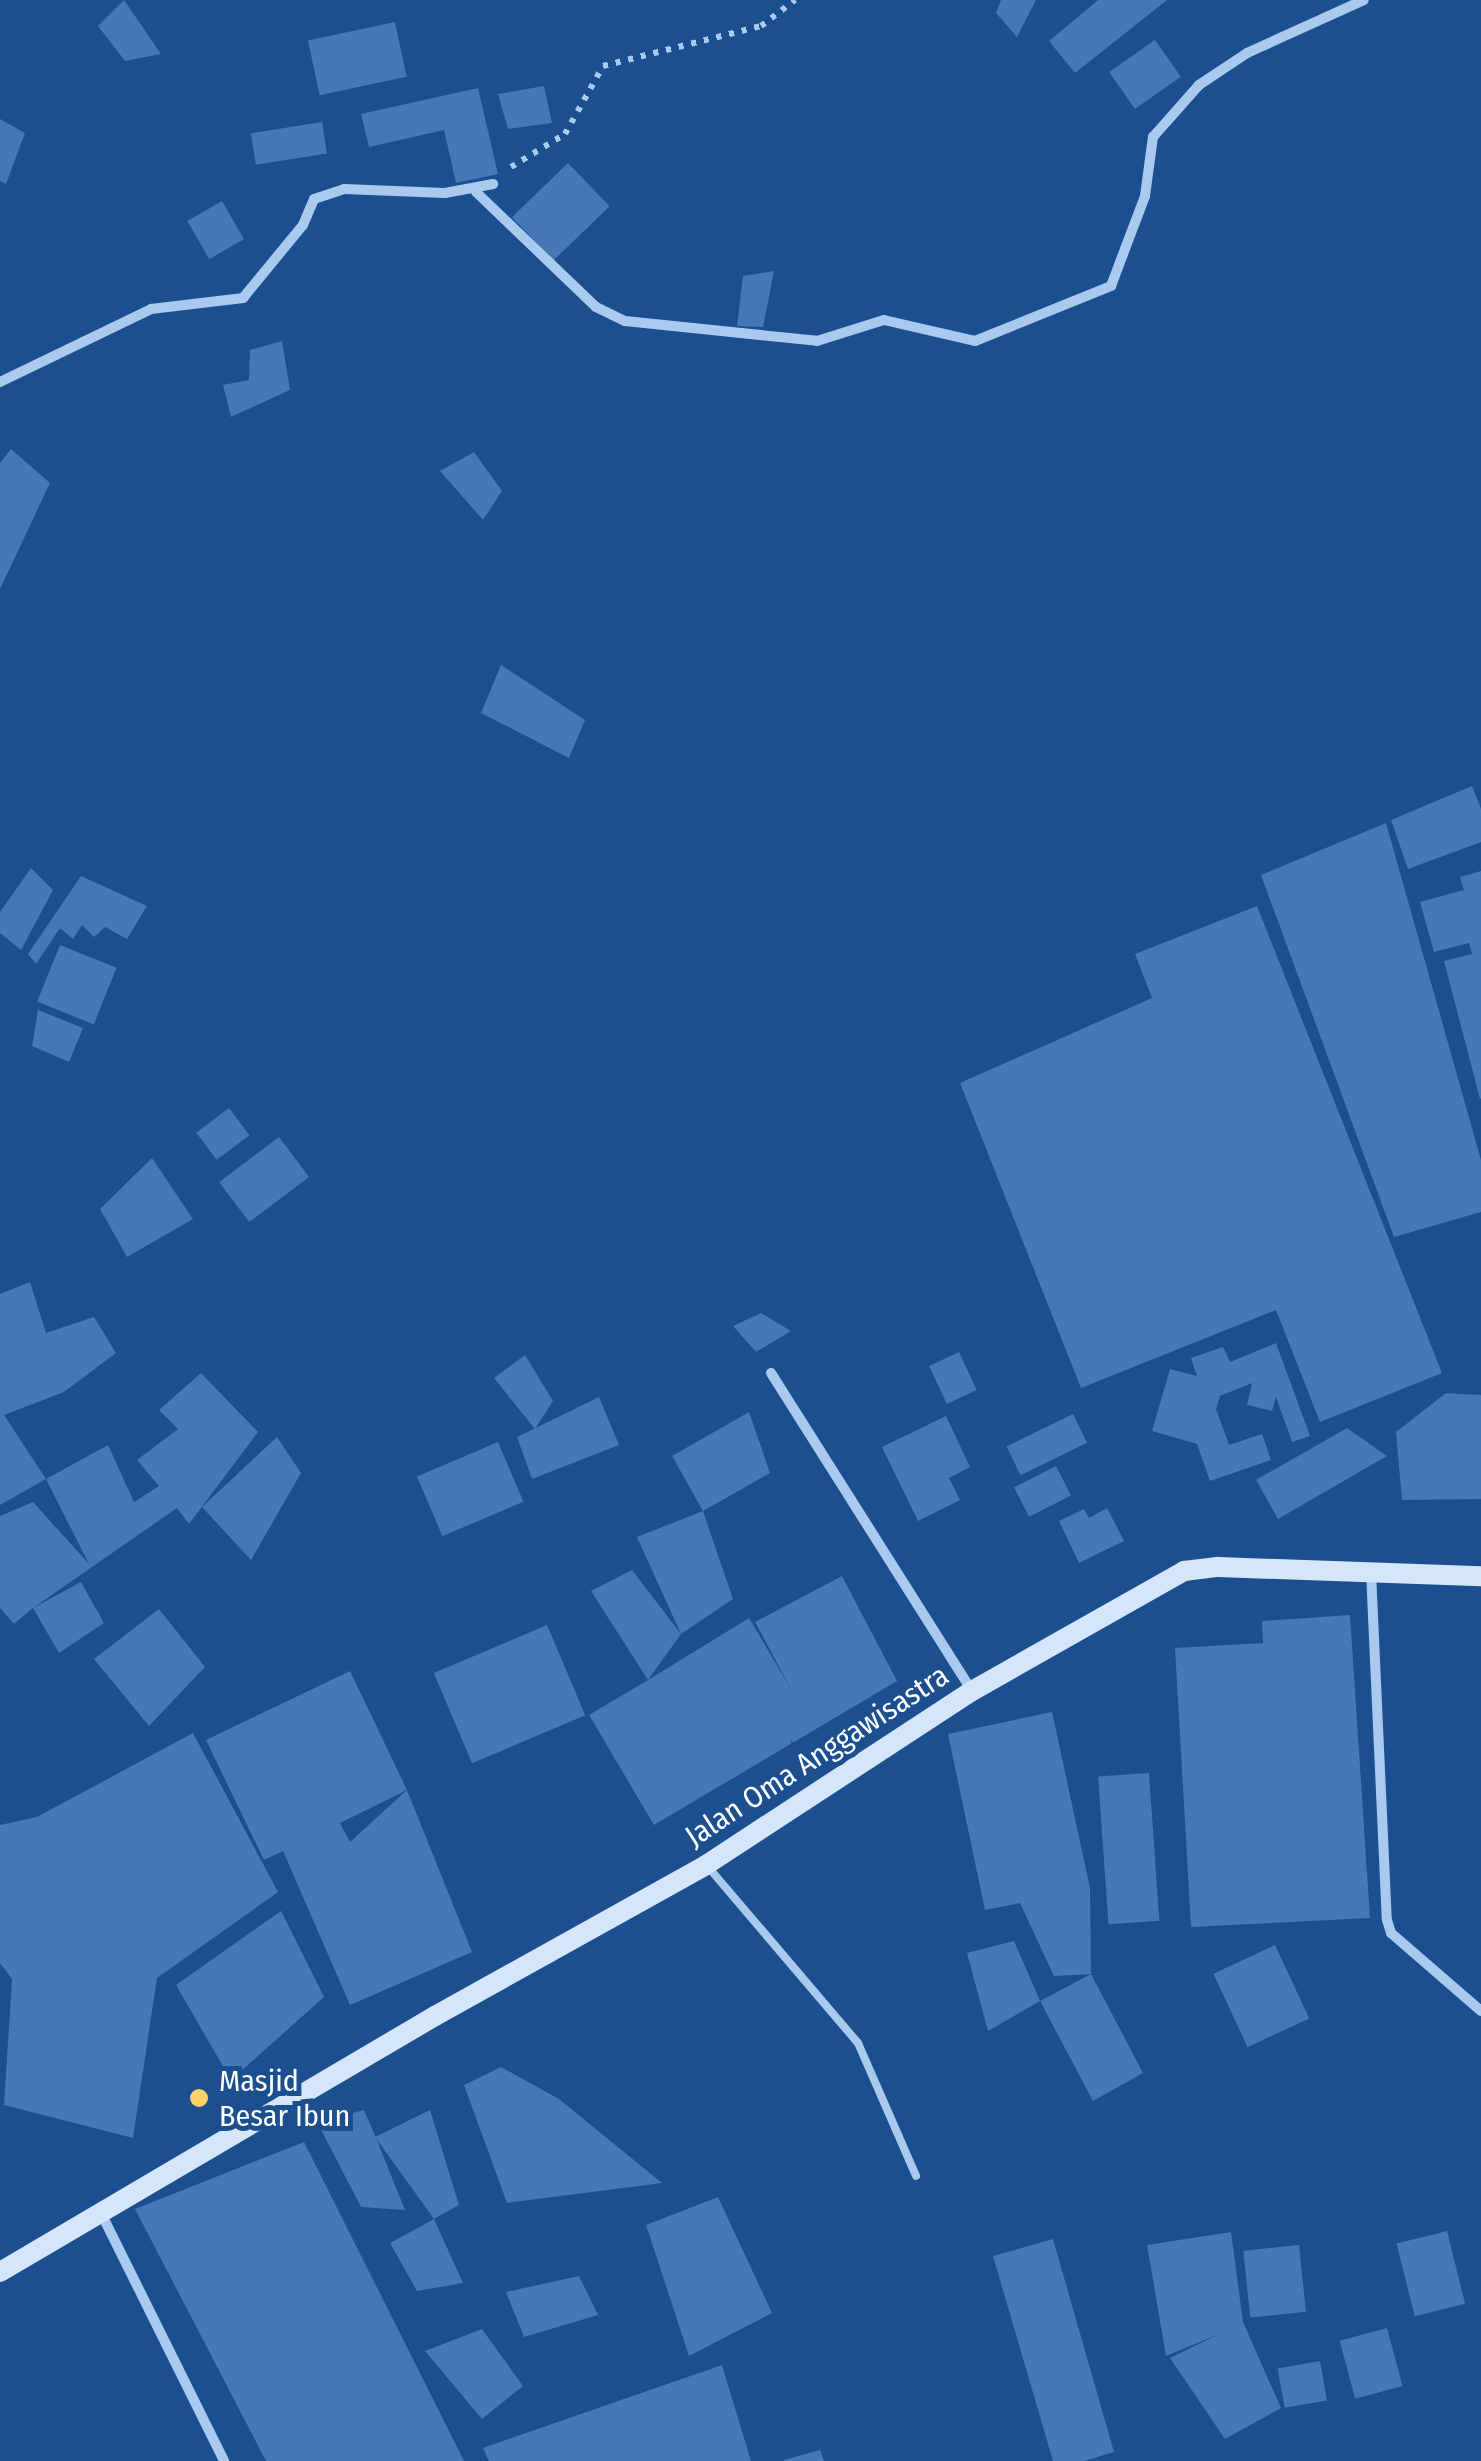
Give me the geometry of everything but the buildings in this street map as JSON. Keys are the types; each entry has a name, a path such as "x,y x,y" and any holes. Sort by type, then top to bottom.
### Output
{"main road":[{"name":"Jalan Oma Anggawisastra","path":"0,2272 706,1865 972,1691 1184,1571 1481,1576"}],"street":[{"path":"476,192 596,307 625,320 817,340 884,320 975,341 1110,286 1145,196 1153,137 1199,85 1247,54 1364,0"},
{"path":"0,382 151,310 242,298 303,225 314,200 344,189 476,192 493,184"},
{"path":"772,1373 972,1691"},
{"path":"1372,1572 1386,1920 1392,1933 1481,2011"},
{"path":"102,2215 224,2461"}],"lane":[{"path":"706,1865 858,2043 916,2176"}],"path":[{"path":"493,184 565,134 603,66 760,26 795,0"}],"place":[{"name":"Masjid Besar Ibun","path":"199,2098"}]}
